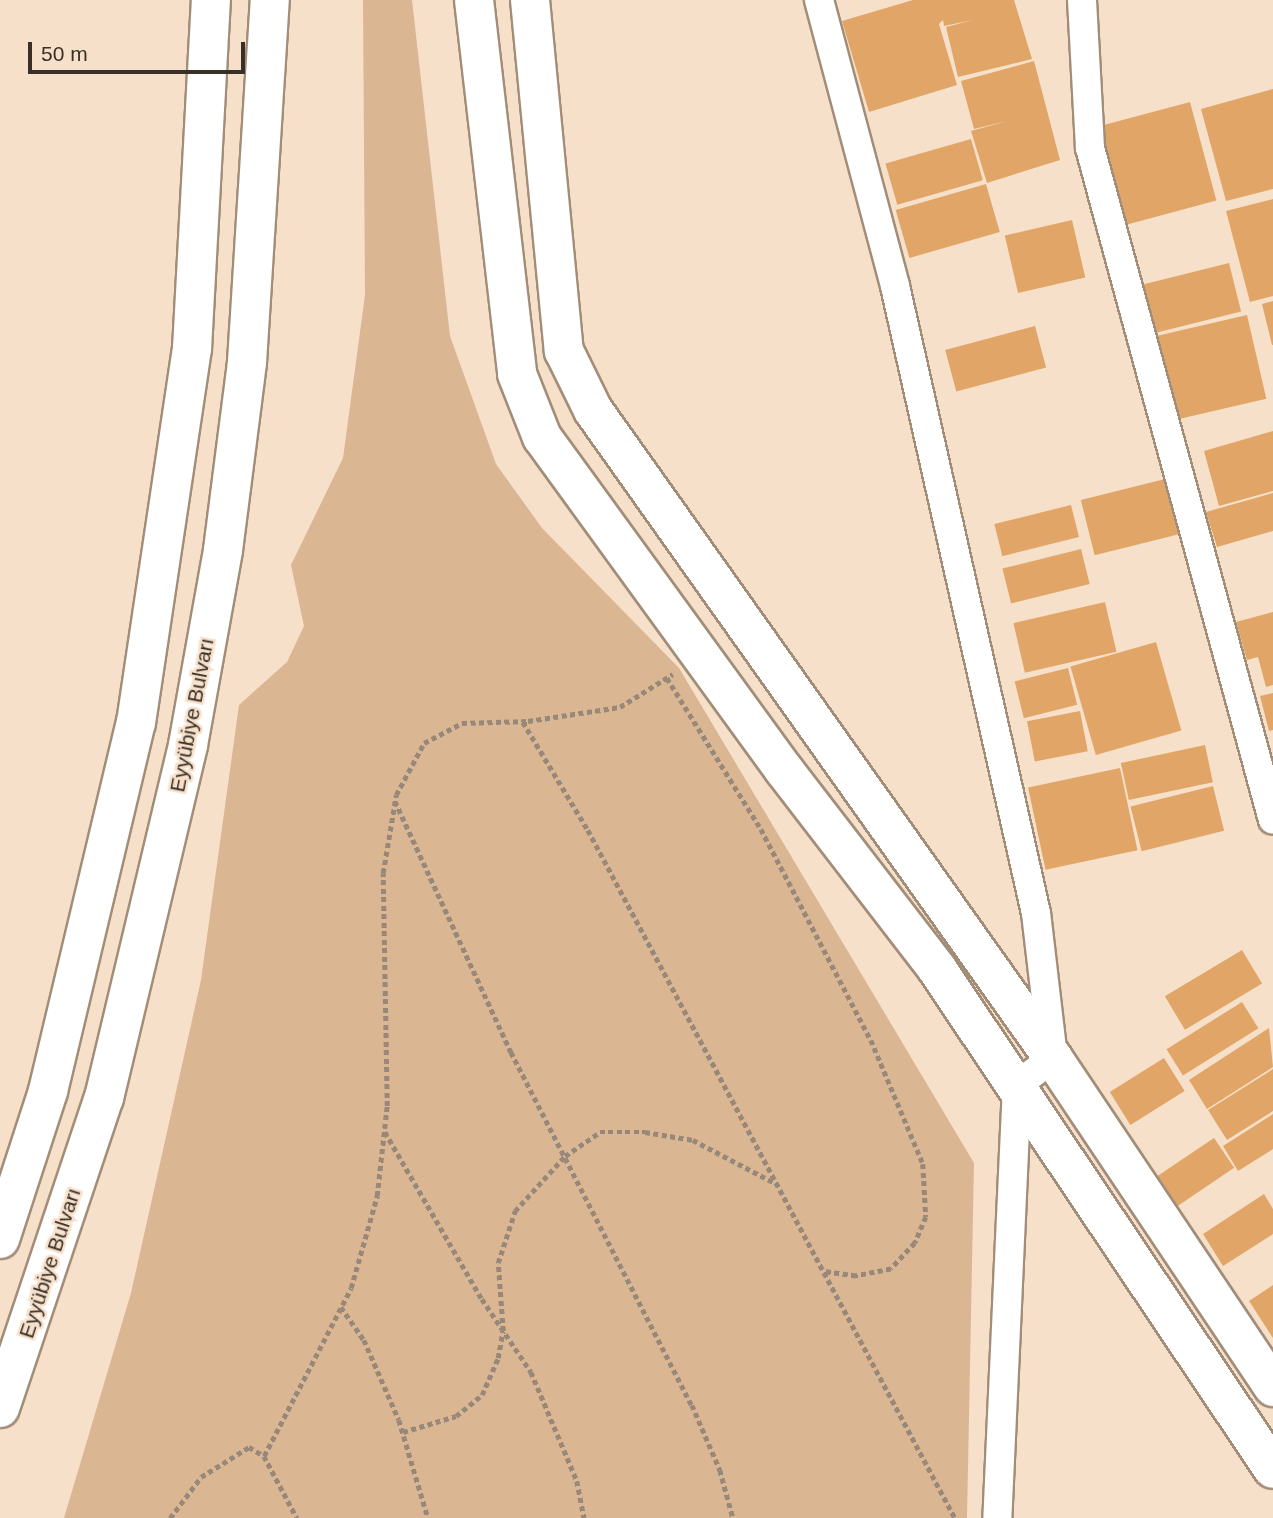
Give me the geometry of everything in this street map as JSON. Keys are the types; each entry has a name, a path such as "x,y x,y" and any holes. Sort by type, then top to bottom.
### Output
{"main road":[{"path":"0,1239 48,1091 135,723 192,349 211,0"},
{"name":"Eyyübiye Bulvarı","path":"0,1408 104,1098 188,745 223,550 247,362 270,0"},
{"path":"474,0 517,374 542,438 701,657 937,969 1273,1469"},
{"path":"530,0 564,351 593,410 1053,1058 1273,1387"}],"street":[{"path":"819,0 895,286 1036,913 1053,1058 1017,1085 997,1518"},
{"path":"1082,0 1090,148 1273,820"}],"path":[{"path":"264,1456 351,1288 377,1196 384,1131 383,873 395,801 425,743 462,723 523,722 620,707 701,657"},
{"path":"667,678 761,829 871,1040 923,1164 926,1217 915,1243 891,1269 856,1276 821,1271"},
{"path":"523,722 588,830 955,1518"},
{"path":"395,801 565,1156 692,1405 720,1470 733,1518"},
{"path":"384,1131 503,1331 531,1372 577,1481 584,1518"},
{"path":"403,1432 456,1416 482,1395 498,1358 503,1331 498,1263 515,1211 565,1156 600,1132 645,1132 693,1140 774,1182"},
{"path":"341,1307 364,1340 403,1432 428,1518"},
{"path":"173,1518 174,1510 201,1477 249,1447 264,1456 298,1518"}],"shaded area":[{"path":"363,0 412,0 450,336 496,464 542,528 679,668 974,1163 967,1518 64,1518 131,1293 201,980 239,705 287,662 304,626 291,565 343,458 365,295"}],"building":[{"path":"913,0 1014,0 1032,59 958,77 946,27 973,20 944,26 943,20 939,24 957,85 869,112 842,21"},
{"path":"1034,61 1060,160 987,183 971,131 1007,121 974,129 961,81"},
{"path":"1273,89 1273,189 1226,201 1201,109"},
{"path":"1190,102 1216,201 1121,226 1094,128"},
{"path":"971,139 983,180 897,205 885,164"},
{"path":"986,184 1000,232 909,258 896,210"},
{"path":"1273,199 1273,296 1250,302 1226,211"},
{"path":"1072,220 1085,277 1018,293 1005,236"},
{"path":"1229,263 1241,312 1145,335 1133,287"},
{"path":"1273,301 1273,345 1272,345 1262,304"},
{"path":"1247,315 1266,399 1176,420 1156,336"},
{"path":"1035,326 1046,368 956,392 945,350"},
{"path":"1273,431 1273,491 1219,506 1204,451"},
{"path":"1173,477 1187,532 1095,555 1081,500"},
{"path":"1273,493 1273,531 1217,547 1206,512"},
{"path":"1071,505 1079,537 1002,556 994,524"},
{"path":"1081,549 1090,584 1011,604 1002,569"},
{"path":"1105,602 1116,652 1025,673 1013,623"},
{"path":"1273,612 1273,685 1266,687 1258,657 1247,660 1236,622"},
{"path":"1156,642 1181,730 1096,755 1070,667"},
{"path":"1068,668 1077,705 1024,718 1015,681"},
{"path":"1273,693 1273,730 1269,731 1260,696"},
{"path":"1080,711 1088,751 1035,762 1027,721"},
{"path":"1205,745 1213,782 1129,800 1121,763"},
{"path":"1120,768 1137,850 1046,870 1028,788"},
{"path":"1213,786 1224,831 1142,851 1131,807"},
{"path":"1242,950 1262,983 1185,1030 1165,996"},
{"path":"1242,1002 1258,1028 1183,1075 1167,1049"},
{"path":"1269,1028 1273,1067 1207,1109 1189,1080"},
{"path":"1164,1058 1185,1091 1130,1125 1110,1092"},
{"path":"1273,1069 1273,1111 1227,1140 1208,1110"},
{"path":"1273,1114 1273,1149 1238,1171 1223,1146"},
{"path":"1214,1138 1234,1168 1177,1206 1157,1177"},
{"path":"1264,1194 1273,1209 1273,1234 1223,1266 1203,1234"},
{"path":"1273,1285 1273,1338 1249,1301"}]}
